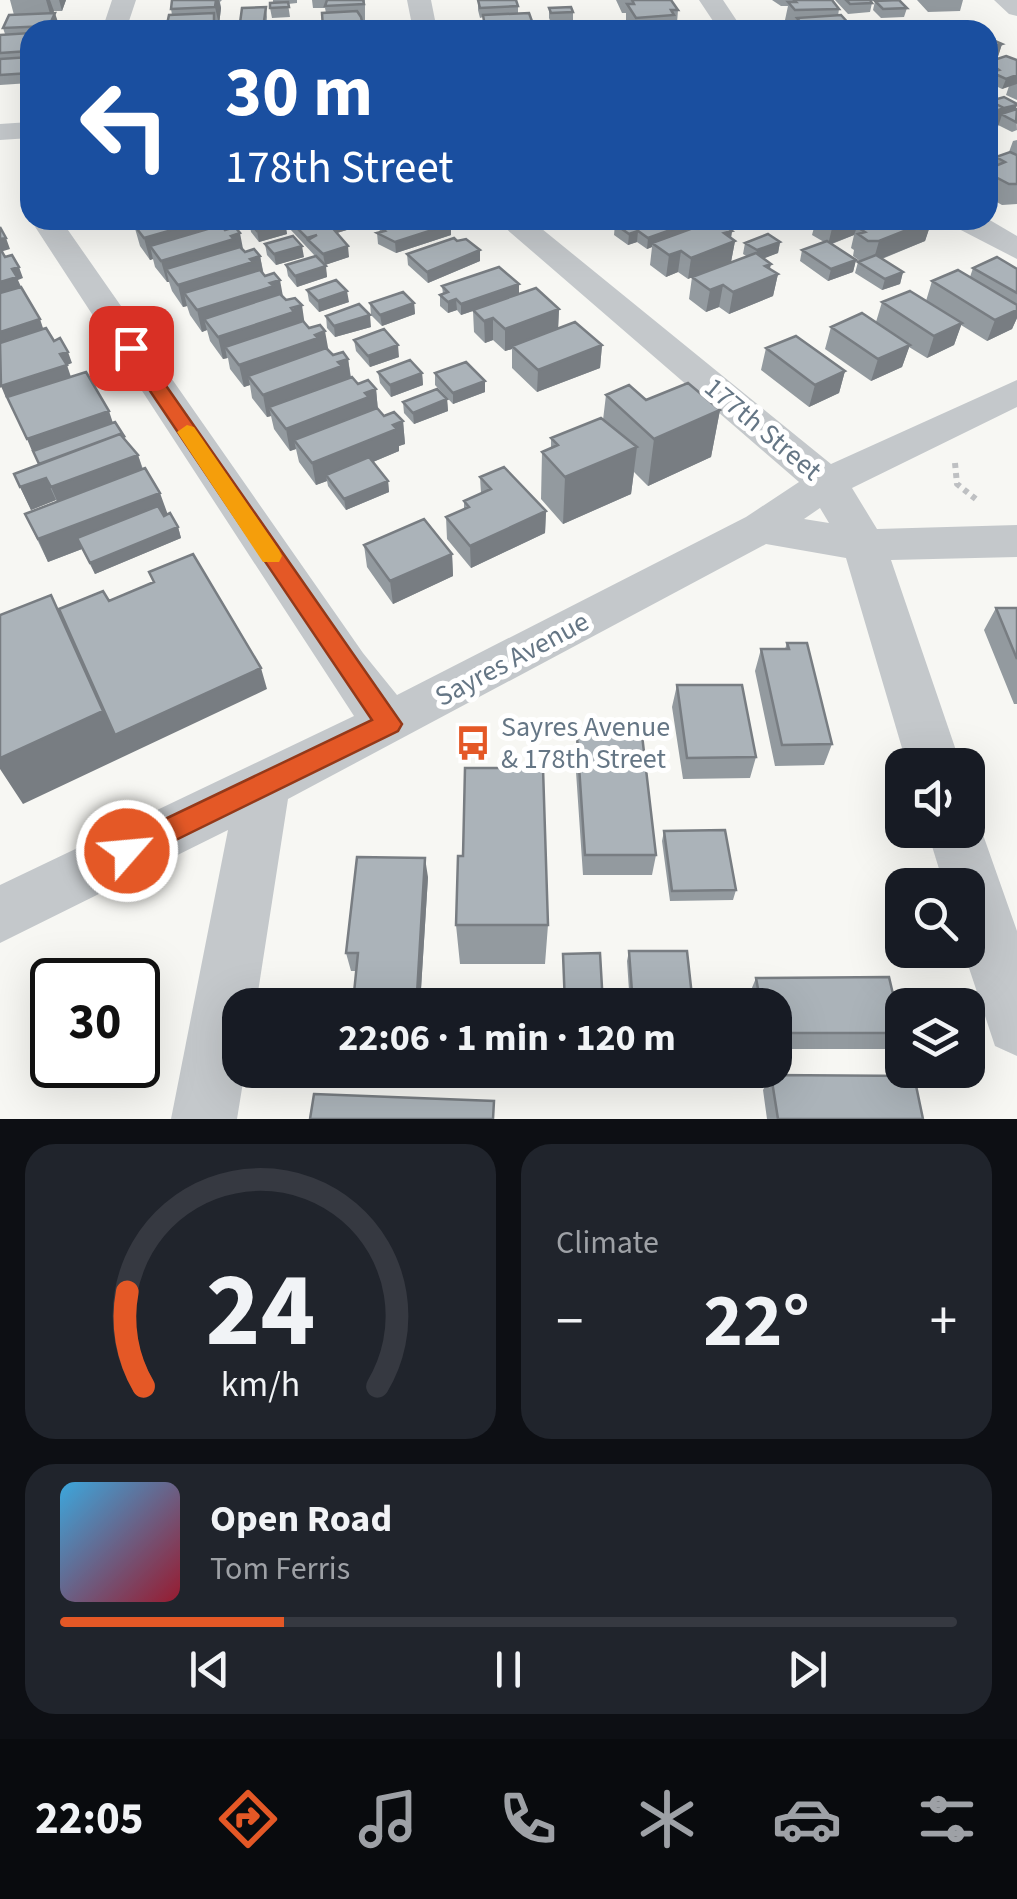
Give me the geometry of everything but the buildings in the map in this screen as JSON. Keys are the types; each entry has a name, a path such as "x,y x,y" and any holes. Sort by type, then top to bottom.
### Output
{"street":[{"path":"1006,0 1017,9"},
{"path":"51,230 346,667 389,724"},
{"name":"177th Street","path":"524,230 827,483 864,545 929,748"},
{"path":"984,230 1017,249"},
{"name":"Sayres Avenue","path":"0,915 264,782 389,724 761,528 827,483 1017,392"},
{"path":"761,528 864,545 1017,541"},
{"path":"204,1119 264,782"},
{"path":"961,848 1017,1024"}],"path":[{"path":"956,459 955,476 961,490 988,504"}],"slow traffic":[{"path":"187,432 271,556"}],"place":[{"name":"Sayres Avenue & 178th Street","path":"473,743"}],"route":[{"path":"127,851 389,724 346,667 131,348"}]}
